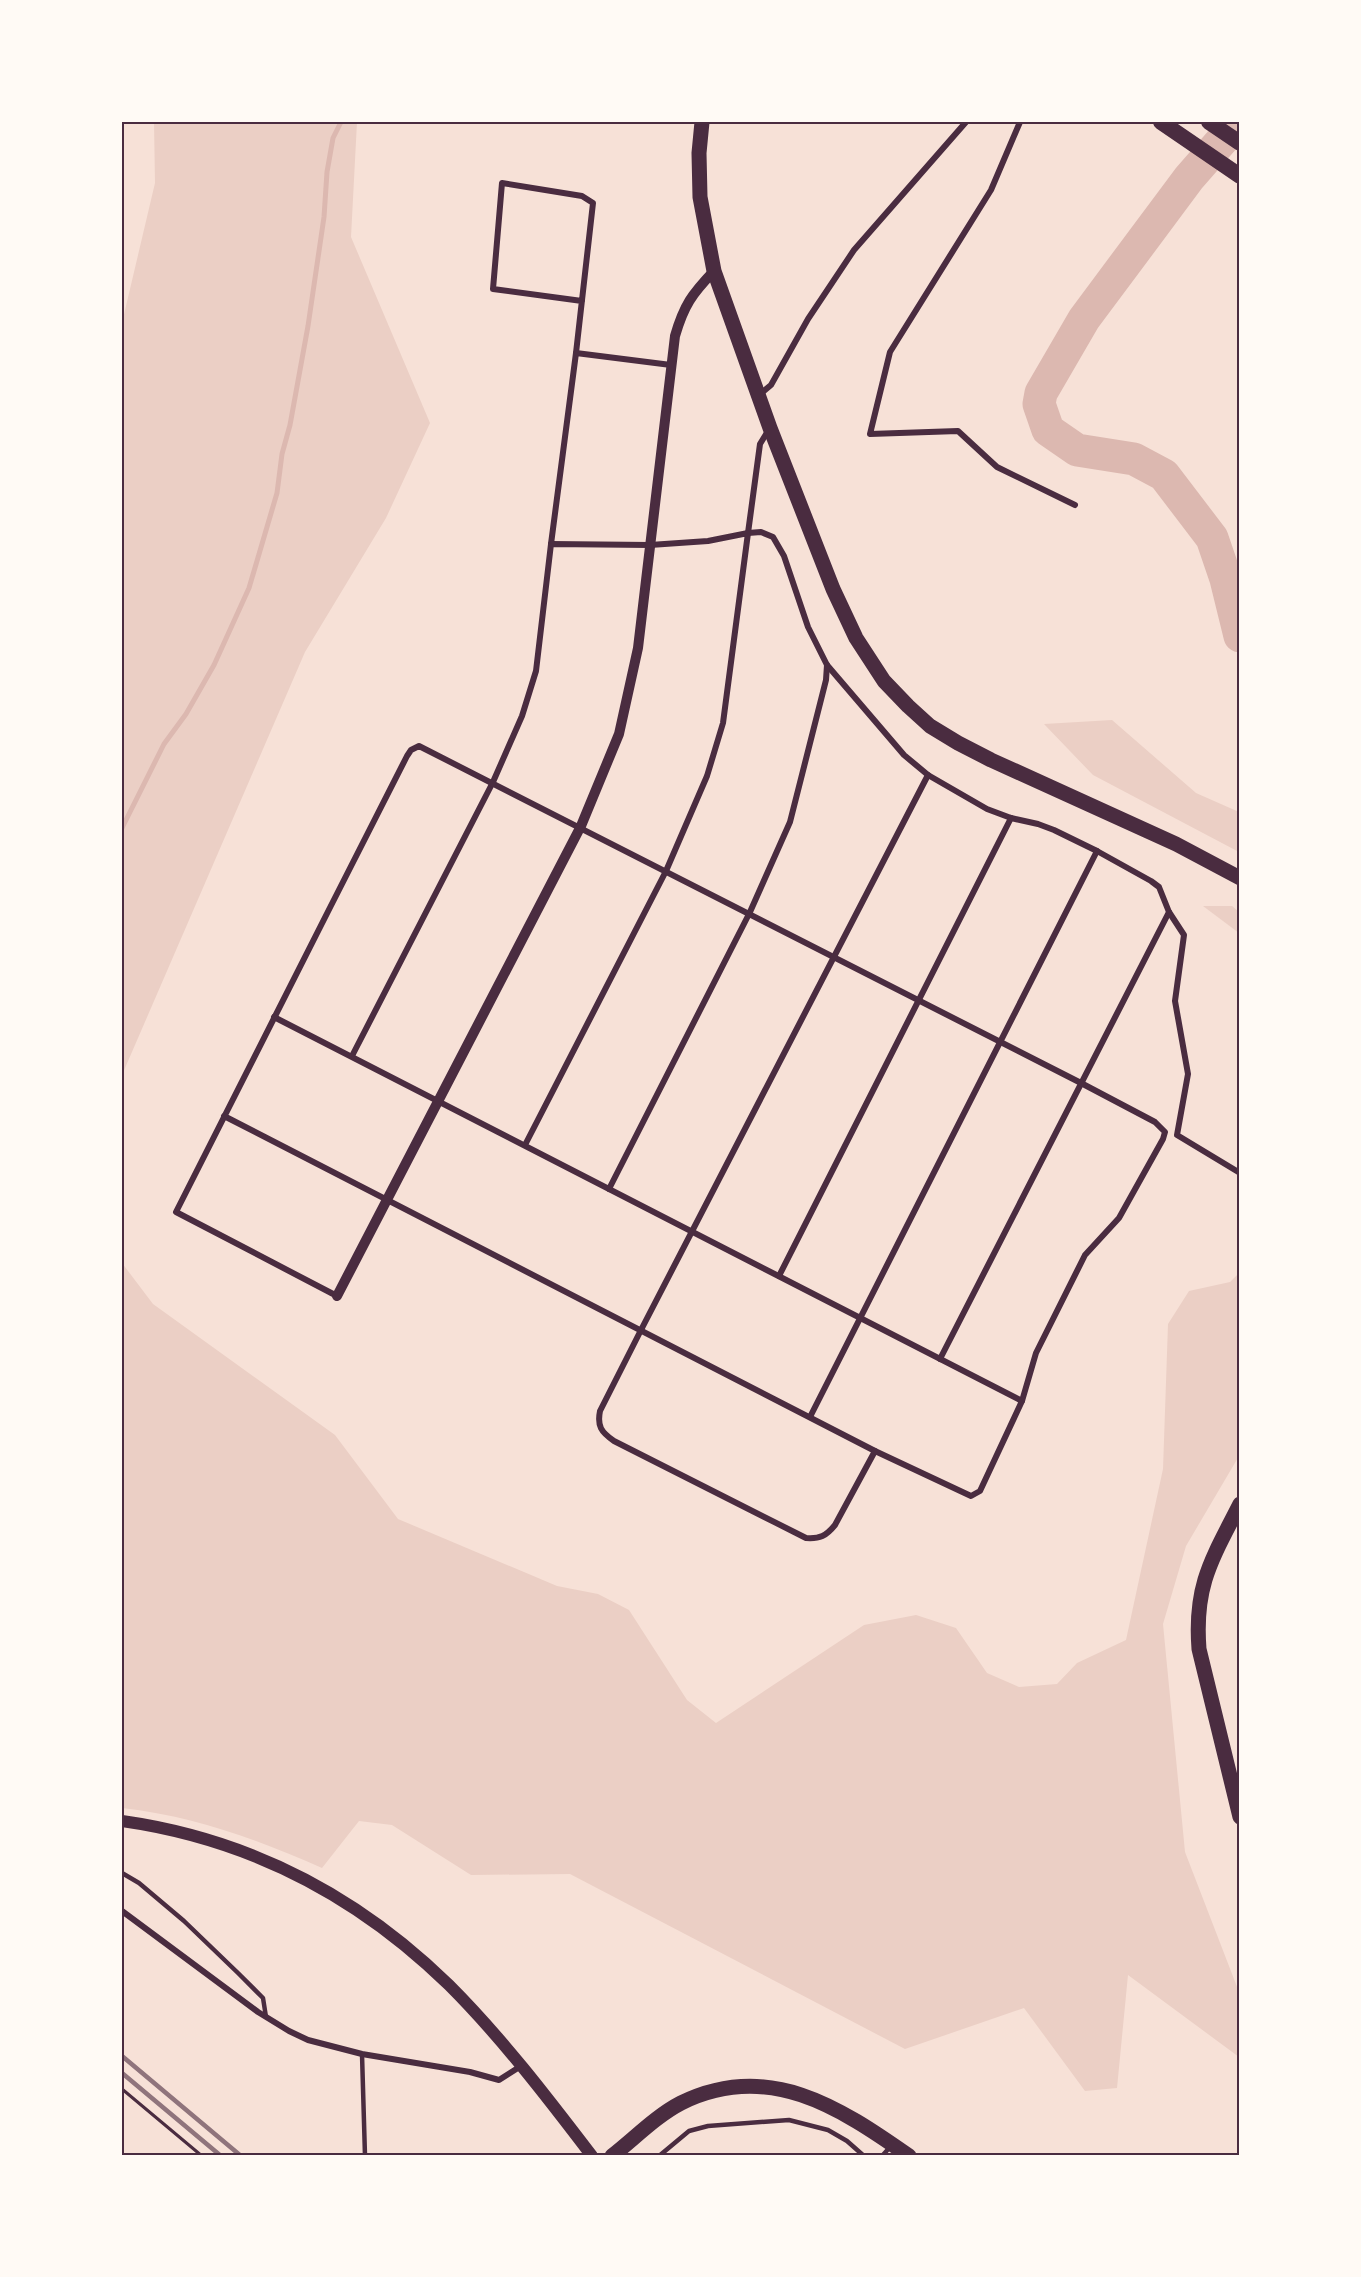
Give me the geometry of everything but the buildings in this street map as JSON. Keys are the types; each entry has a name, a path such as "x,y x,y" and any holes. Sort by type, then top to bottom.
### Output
{"highway":[{"path":"702,122 699,153 700,197 714,271 770,428 833,588 856,638 884,681 930,726 991,760 1176,843 1239,878"},
{"path":"1161,122 1239,176"},
{"path":"1209,122 1239,143"},
{"path":"1239,1504 1204,1579 1197,1621 1199,1648 1239,1817"},
{"path":"612,2156 681,2103 707,2093 749,2086 770,2087 836,2108 887,2150 909,2156"}],"main road":[{"path":"122,1821 152,1825 211,1839 292,1871 326,1890 372,1921 411,1951 449,1985 522,2066 592,2156"}],"street":[{"path":"758,395 771,385 808,319 854,250 966,122"},
{"path":"1020,122 991,190 890,352 870,434 958,431 997,467 1075,505"},
{"path":"352,1056 493,782 522,716 536,671 576,352 582,301 593,203 582,195 502,183 493,289 582,301"},
{"path":"224,1116 388,1201 875,1451 965,1495 975,1495 980,1491 1022,1401 1036,1353 1085,1255 1119,1218 1165,1132 1155,1122 1081,1083 750,912 666,871 581,826 426,747 419,746 411,750 274,1017 224,1116 176,1212 338,1296 388,1201 440,1101 581,826 619,734 638,648 675,336 683,309 694,292 714,271"},
{"path":"576,352 671,365"},
{"path":"525,1145 666,871 707,776 723,723 760,444 770,428"},
{"path":"551,544 650,545 708,541 761,532 773,537 784,556 808,627 827,665 904,755 928,775 987,809 1011,818 1038,824 1097,851 1159,887 1169,912 1184,934 1176,1001 1188,1074 1177,1135 1239,1173"},
{"path":"609,1189 750,912 790,822 824,690 827,665"},
{"path":"875,1451 828,1534 819,1539 806,1538 614,1440 602,1432 598,1423 600,1411 640,1330 693,1232 928,775"},
{"path":"779,1276 1011,818"},
{"path":"810,1417 1097,851"},
{"path":"940,1359 1169,912"},
{"path":"274,1017 1022,1401"},
{"path":"122,1911 266,2017 308,2040 362,2054 470,2072 499,2080 522,2066"}],"lane":[{"path":"122,1873 139,1883 184,1921 238,1973 263,1998 266,2017"},
{"path":"362,2054 365,2156"},
{"path":"659,2156 689,2131 708,2126 789,2120 828,2130 847,2141 864,2156"}],"path":[{"path":"122,2089 202,2156"}],"shaded area":[{"path":"154,122 357,122 351,237 430,423 386,518 305,652 122,1075 122,323 155,183"},
{"path":"1112,720 1196,793 1239,812 1239,852 1093,775 1044,724"},
{"path":"1203,906 1232,906 1239,912 1239,933"},
{"path":"122,1263 153,1304 335,1435 398,1519 557,1586 598,1594 629,1610 687,1700 716,1723 864,1625 916,1615 956,1628 987,1673 1019,1687 1057,1684 1077,1663 1126,1640 1163,1469 1168,1324 1189,1291 1230,1282 1239,1273 1239,1456 1186,1546 1163,1624 1185,1852 1239,1992 1239,2057 1128,1975 1117,2088 1085,2091 1024,2008 905,2049 570,1874 471,1875 392,1825 359,1821 322,1868 224,1830 174,1817 122,1808"}],"waterway":[{"path":"122,828 164,744 186,714 214,665 249,588 277,493 282,454 290,425 308,326 324,217 327,172 333,138 341,122"},
{"path":"1238,122 1189,178 1084,319 1041,393 1039,404 1048,430 1077,450 1134,459 1164,475 1212,538 1226,579 1240,636"}],"railway":[{"path":"122,2056 241,2156"},
{"path":"122,2073 221,2156"}]}
